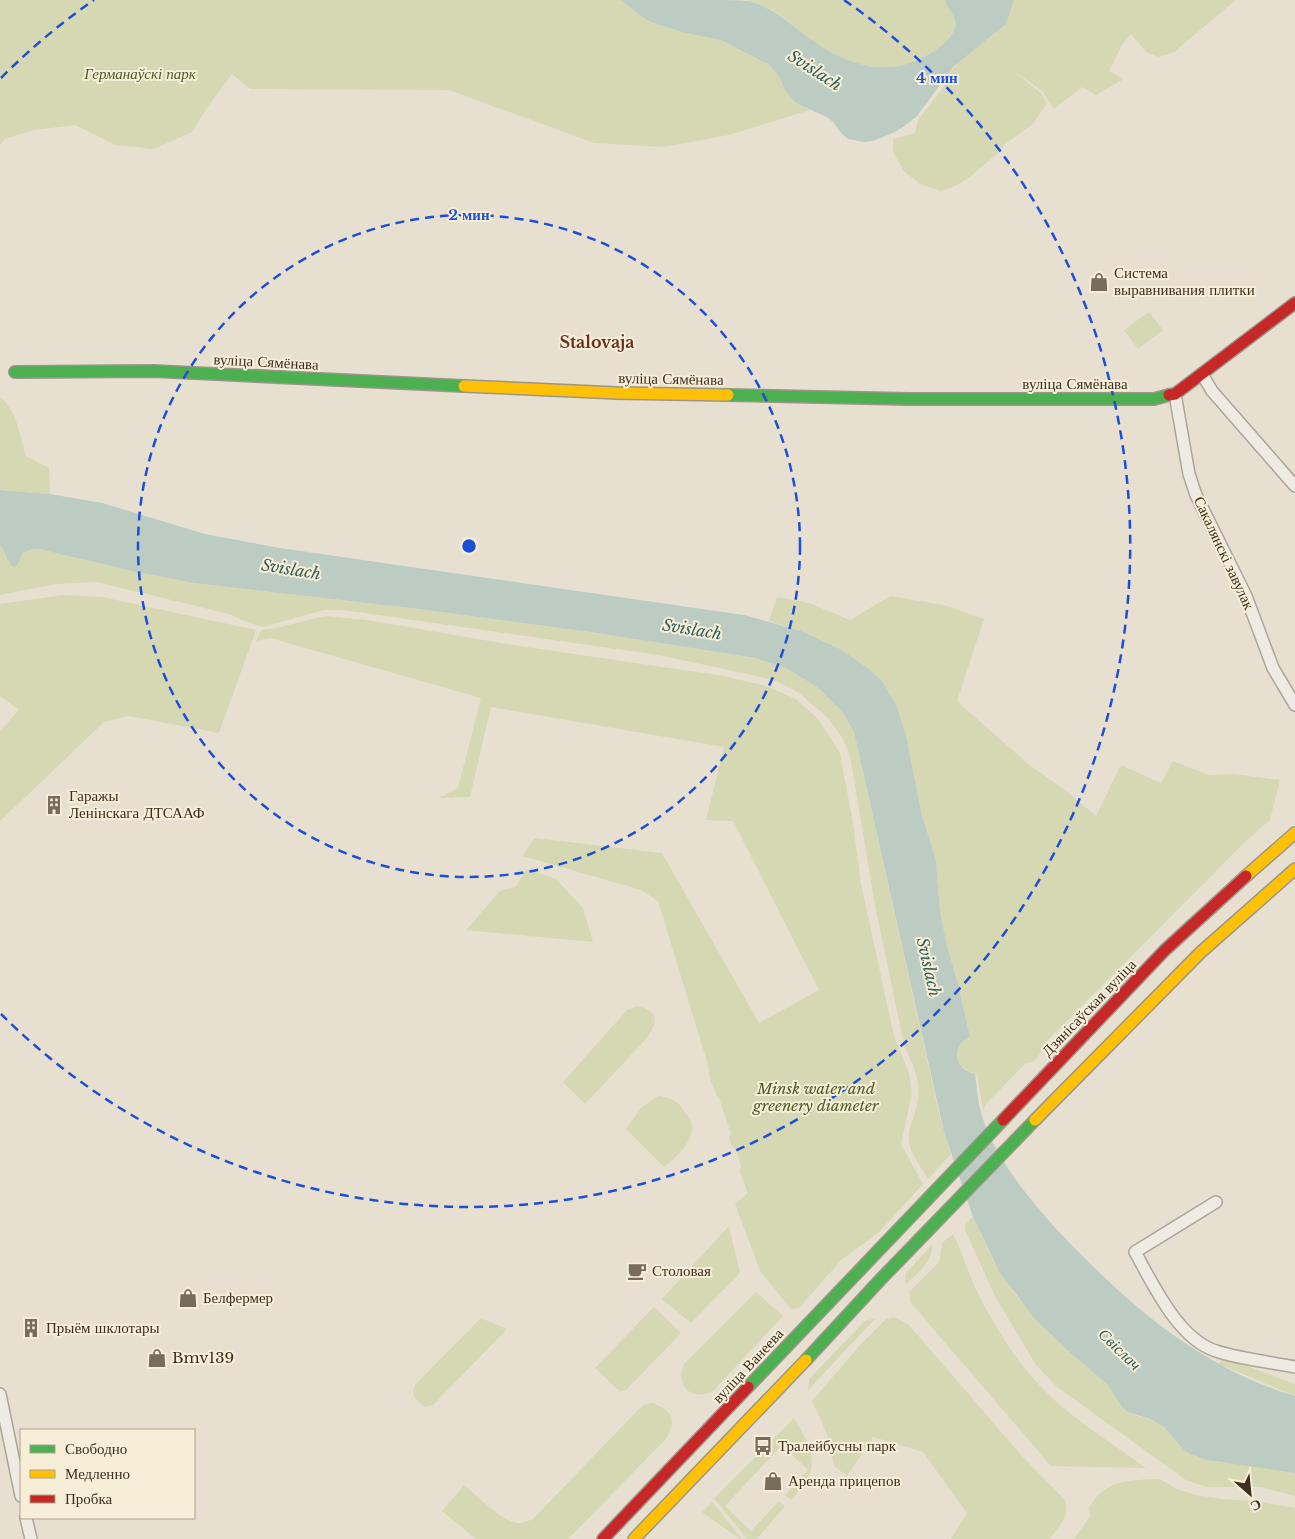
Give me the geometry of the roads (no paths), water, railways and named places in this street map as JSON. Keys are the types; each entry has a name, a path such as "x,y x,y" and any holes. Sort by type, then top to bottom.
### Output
{"main road":[{"name":"вуліца Сямёнава","path":"15,372 153,371 616,393 909,399 1154,399 1176,394 1295,303"},
{"name":"Дзянісаўская вуліца","path":"913,1212 1165,950 1295,833"},
{"path":"634,1539 1034,1120 1201,952 1295,869"},
{"name":"вуліца Ванеева","path":"603,1539 913,1212"}],"street":[{"path":"1202,374 1212,391 1295,486"},
{"name":"Сакалянскі завулак","path":"1176,394 1189,474 1196,494 1246,596 1273,668 1295,705"},
{"path":"1216,1202 1135,1252 1165,1307 1197,1340 1215,1351 1295,1367"},
{"path":"0,1394 20,1491"},
{"path":"704,1434 719,1450"},
{"path":"26,1519 31,1539"}],"water":[{"name":"Svislach","path":"620,0 749,1 776,13 813,41 839,57 868,66 883,67 912,63 931,53 946,41 954,31 955,20 945,0 1014,0 1006,24 953,67 917,116 893,133 873,141 864,142 848,139 827,117 795,102 785,90 779,76 768,64 721,40 682,32 653,23"},
{"path":"0,490 50,494 102,503 205,534 280,548 744,615 801,631 840,649 870,670 882,681 896,704 906,735 921,812 936,860 940,911 947,946 970,1036 959,1046 957,1057 963,1068 975,1074 981,1113 996,1149 1027,1195 1061,1234 1140,1309 1197,1351 1260,1384 1295,1396 1295,1473 1207,1460 1190,1454 1183,1449 1163,1426 1150,1419 1128,1412 1123,1408 1107,1384 1035,1319 1000,1273 973,1217 944,1132 854,732 842,711 817,687 786,668 755,658 597,633 419,609 194,583 136,572 39,549 32,549 23,553 18,564 14,567 0,545"}],"place":[{"name":"Система выравнивания плитки","path":"1099,282"},
{"name":"Гаражы Ленінскага ДТСААФ","path":"54,805"},
{"name":"Столовая","path":"637,1271"},
{"name":"Белфермер","path":"188,1298"},
{"name":"Прыём шклотары","path":"31,1328"},
{"name":"Bmv139","path":"157,1358"},
{"name":"Тралейбусны парк","path":"763,1446"},
{"name":"Аренда прицепов","path":"773,1481"}],"district":[{"name":"Stalovaja","path":"597,342"}],"park label":[{"name":"Германаўскі парк","path":"140,74"},
{"name":"Minsk water and greenery diameter","path":"816,1098"}],"water label":[{"name":"Свіслач","path":"1120,1349"}]}
